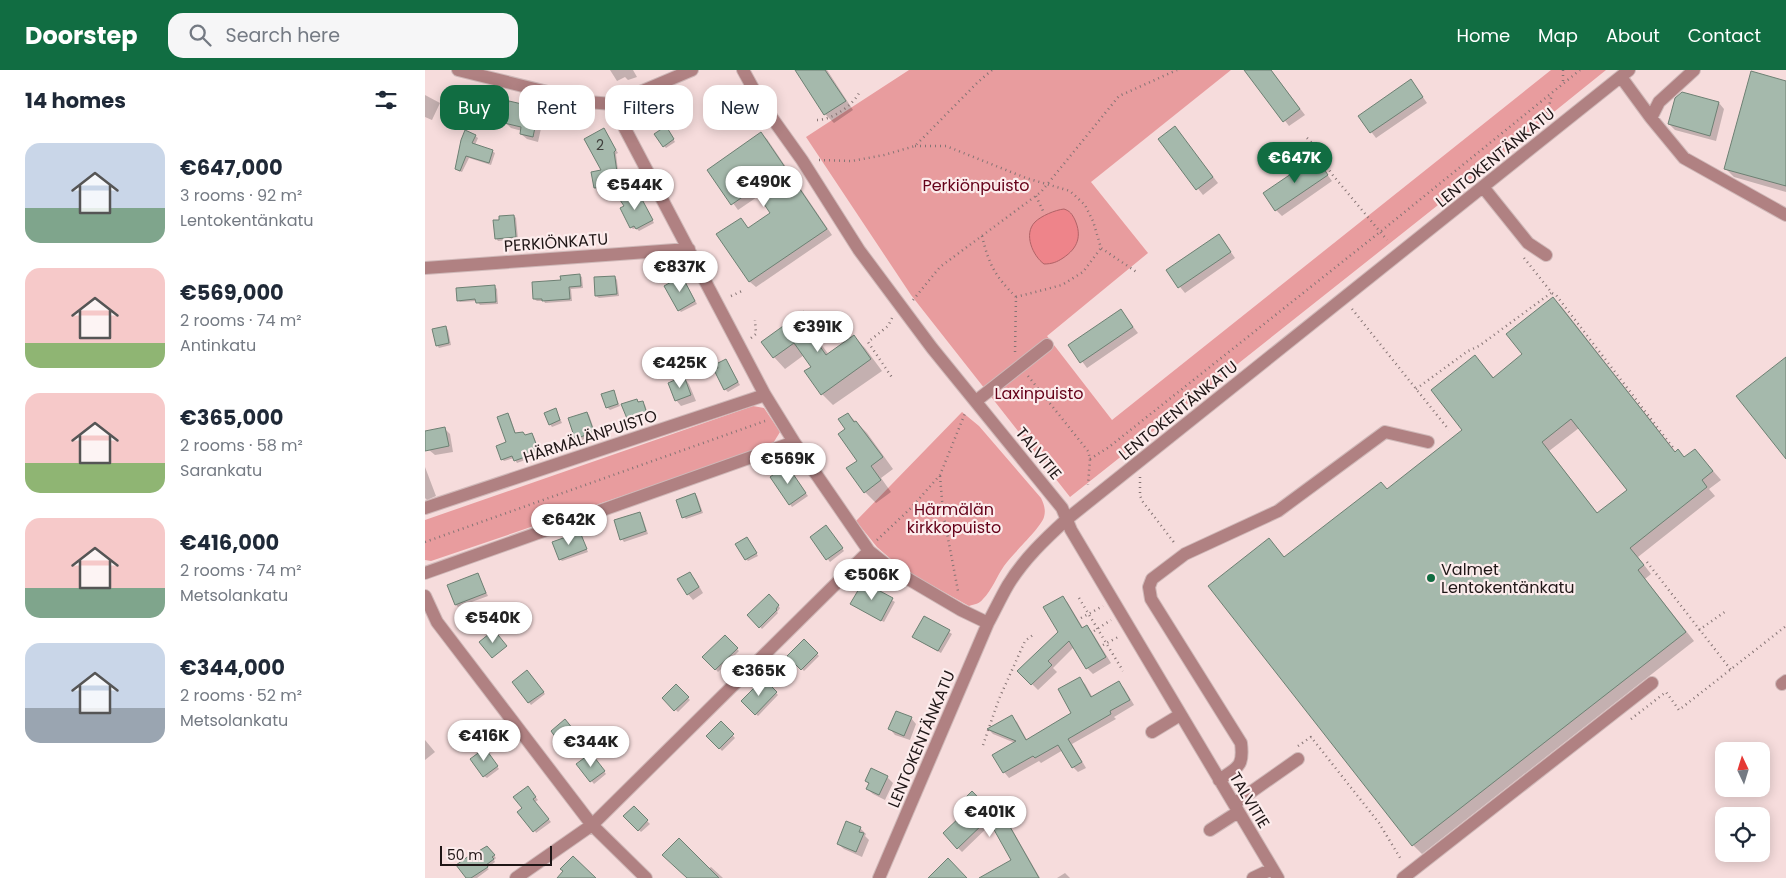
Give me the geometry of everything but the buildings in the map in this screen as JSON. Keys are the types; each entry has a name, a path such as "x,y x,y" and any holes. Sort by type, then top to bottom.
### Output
{"street":[{"path":"458,70 588,102 605,103"},
{"path":"657,85 692,70"},
{"name":"TALVITIE","path":"743,70 760,101 802,160 859,250 903,309 1062,508 1071,530 1275,873"},
{"path":"1651,118 1659,102 1694,70"},
{"path":"1625,73 1651,118 1684,158 1786,216"},
{"name":"LENTOKENTÄNKATU","path":"879,878 988,623 1008,585 1023,563 1044,540 1067,519 1625,73"},
{"path":"626,130 765,395 794,442 869,551 893,570 961,610 988,623"},
{"path":"1483,187 1528,243 1546,255"},
{"name":"PERKIÖNKATU","path":"425,268 689,249"},
{"path":"976,401 1047,345"},
{"name":"HÄRMÄLÄNPUISTO","path":"425,508 765,395"},
{"path":"1219,780 1239,766 1243,757 1241,743 1151,599 1149,587 1153,578 1185,554 1278,511 1385,432 1428,442"},
{"path":"425,573 794,442"},
{"path":"516,878 592,825 869,551"},
{"path":"425,596 437,622 592,825 646,878"},
{"path":"425,628 437,622"},
{"path":"1406,876 1652,683"},
{"path":"1152,732 1181,715"},
{"path":"1210,830 1295,754"},
{"path":"1253,878 1275,873"}],"path":[{"path":"915,146 992,70"},
{"path":"893,379 868,342 913,300 941,267 1037,196 1119,96 1177,70"},
{"path":"1563,70 1563,84"},
{"path":"1090,459 1109,447 1380,232 1580,70"},
{"path":"817,120 827,120 856,100 860,91"},
{"path":"1546,122 1552,93"},
{"path":"1307,138 1317,148 1331,173 1387,240"},
{"path":"802,160 852,161 884,155 915,146 946,146 1026,178 1070,190 1085,205 1093,221 1101,248 1138,273"},
{"path":"1037,196 1044,213"},
{"path":"1015,297 1062,286 1083,272 1101,248"},
{"path":"1521,253 1551,293 1556,295 1675,449"},
{"path":"731,296 742,291"},
{"path":"1416,389 1551,293"},
{"path":"1351,308 1449,430"},
{"path":"869,551 940,475 965,413 976,401"},
{"path":"425,542 778,416"},
{"path":"940,475 943,512 961,610"},
{"path":"1140,476 1140,496 1143,502 1166,533 1185,554"},
{"path":"1647,562 1731,670"},
{"path":"1079,598 1123,671"},
{"path":"1081,618 1113,601"},
{"path":"1699,630 1725,611"},
{"path":"1093,631 1121,615"},
{"path":"1666,692 1679,710 1786,626"},
{"path":"1105,644 1130,630"},
{"path":"983,745 999,699 1025,642 1033,635"},
{"path":"1295,754 1311,737 1379,823 1406,876"}],"green space":[{"name":"Perkiönpuisto","path":"909,70 1231,70 1091,182 1148,253 1047,336 1112,420 1551,70 1606,70 1070,497 911,295 806,137"},
{"path":"753,406 764,408 780,432 772,445 431,561 425,560 425,520"},
{"name":"Härmälän kirkkopuisto","path":"962,412 979,426 1041,498 1045,509 1042,522 1004,566 986,595 977,604 969,606 901,568 877,547 856,521"}],"shaded area":[{"path":"1064,209 1071,213 1075,220 1078,231 1077,241 1072,250 1063,258 1049,264 1044,264 1033,250 1030,238 1031,227 1044,216"}],"place":[{"name":"Valmet Lentokentänkatu","path":"1431,578"}],"park label":[{"name":"Laxinpuisto","path":"1039,393"}]}
